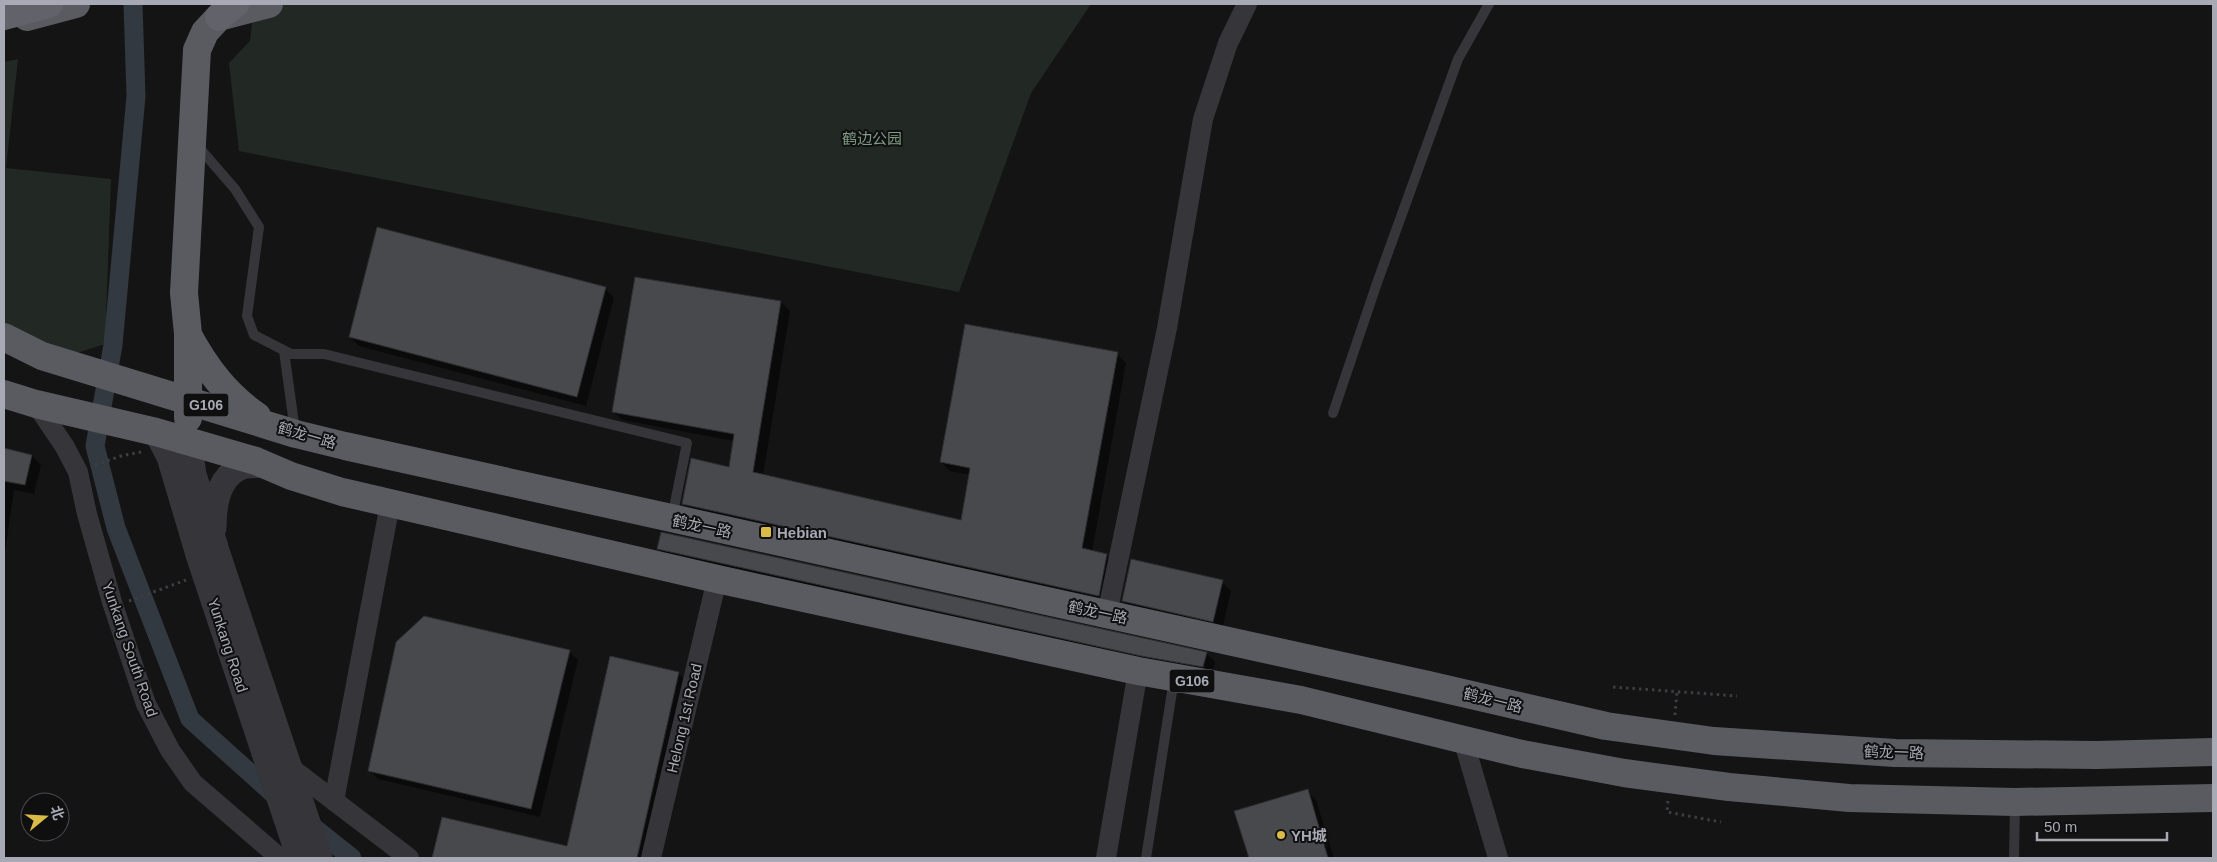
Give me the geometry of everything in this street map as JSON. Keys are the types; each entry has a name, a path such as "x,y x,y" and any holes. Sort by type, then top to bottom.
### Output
{"highway":[{"path":"4,16 49,4"},
{"path":"4,24 76,4"},
{"path":"189,442 188,334 184,293 197,50 205,32 227,10 269,4"},
{"name":"G106","path":"188,334 202,361 217,382 250,411 268,423 289,431"},
{"name":"鹤龙一路","path":"4,337 42,356 289,431 672,519 1428,685 1556,716 1662,735 1837,750 1941,754 2098,755 2213,752"},
{"name":"G106","path":"4,394 36,404 156,432 266,465 320,486 390,504 717,579 1138,671 1301,700 1571,765 1729,787 1850,798 2015,802 2213,798"}],"street":[{"path":"1106,614 1167,328 1203,119 1228,43 1247,4"},
{"name":"Yunkang South Road","path":"36,404 65,447 78,472 87,514 146,704 170,750 193,783 280,858"},
{"name":"Yunkang Road","path":"156,432 169,457 204,573 288,827 312,854"},
{"name":"Yunkang Road","path":"189,442 194,474 214,541 293,774 312,854"},
{"path":"214,541 215,506 225,480 244,466 266,465"},
{"path":"334,801 390,504"},
{"name":"Helong 1st Road","path":"651,858 717,579"},
{"path":"1106,858 1138,671"},
{"path":"1463,739 1498,858"},
{"path":"293,774 334,801 409,858"}],"lane":[{"path":"1333,413 1377,283 1458,59 1489,4"},
{"path":"192,139 235,189 259,227 247,316 254,335 291,354 324,354 687,443 672,519"},
{"path":"284,351 289,431"},
{"path":"1146,858 1174,678"},
{"path":"2014,858 2015,802"}],"path":[{"path":"87,468 121,456"},
{"path":"114,606 204,573"},
{"path":"1613,687 1737,696"},
{"path":"1667,812 1721,822"}],"green space":[{"name":"鹤边公园","path":"254,4 1091,4 1031,93 959,292 239,151 229,63 250,41"},
{"path":"18,59 6,168 111,179 105,344 71,355 4,341 4,62"}],"building":[{"path":"377,227 606,287 577,397 349,337"},
{"path":"635,277 781,301 753,472 961,520 970,468 940,462 965,324 1118,352 1082,548 1107,554 1099,596 682,504 691,458 729,467 734,434 612,412"},
{"path":"4,448 32,455 25,485 4,481"},
{"path":"661,532 1207,652 1203,667 1141,656 657,549"},
{"path":"1131,559 1223,580 1213,622 1122,601"},
{"path":"424,616 570,650 531,809 368,771 396,642"},
{"path":"610,656 679,672 637,858 432,858 442,817 567,846"},
{"name":"YH城","path":"1308,789 1328,858 1249,858 1234,811"}],"waterway":[{"path":"133,4 136,96 113,345 95,446 116,528 190,719 279,799"},
{"path":"308,823 352,858"}],"place":[{"name":"Hebian","path":"766,532"},
{"name":"YH城","path":"1281,835"}]}
